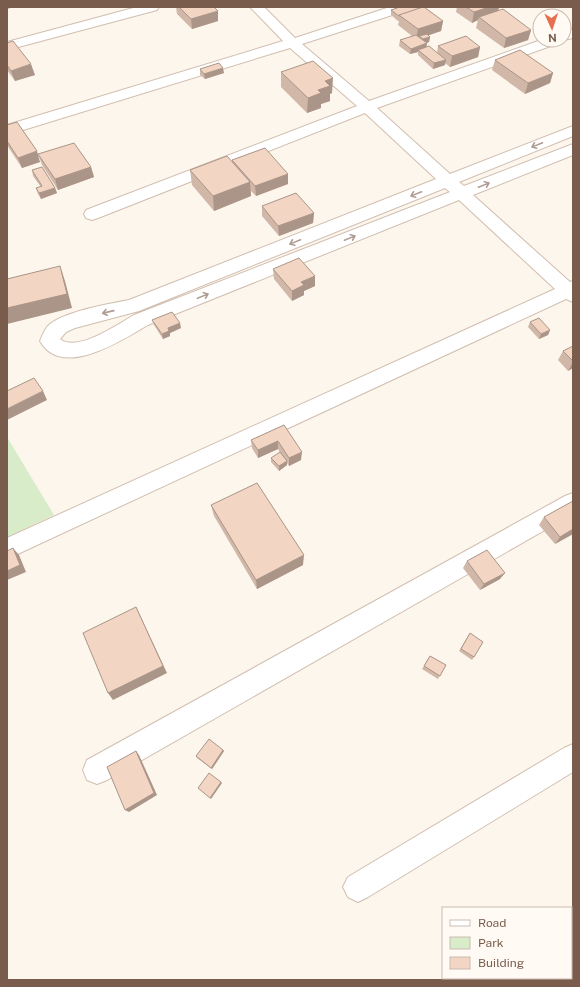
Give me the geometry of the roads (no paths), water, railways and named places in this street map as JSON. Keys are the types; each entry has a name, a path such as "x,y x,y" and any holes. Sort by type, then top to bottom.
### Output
{"street":[{"path":"7,46 152,7"},
{"path":"7,549 571,292 367,107 292,43 257,7"},
{"path":"7,130 292,43 403,7"},
{"path":"92,214 367,107 532,48"},
{"path":"136,314 448,181 573,131"},
{"path":"178,297 462,194 573,149"},
{"path":"97,770 573,503"},
{"path":"358,888 573,757"}]}
